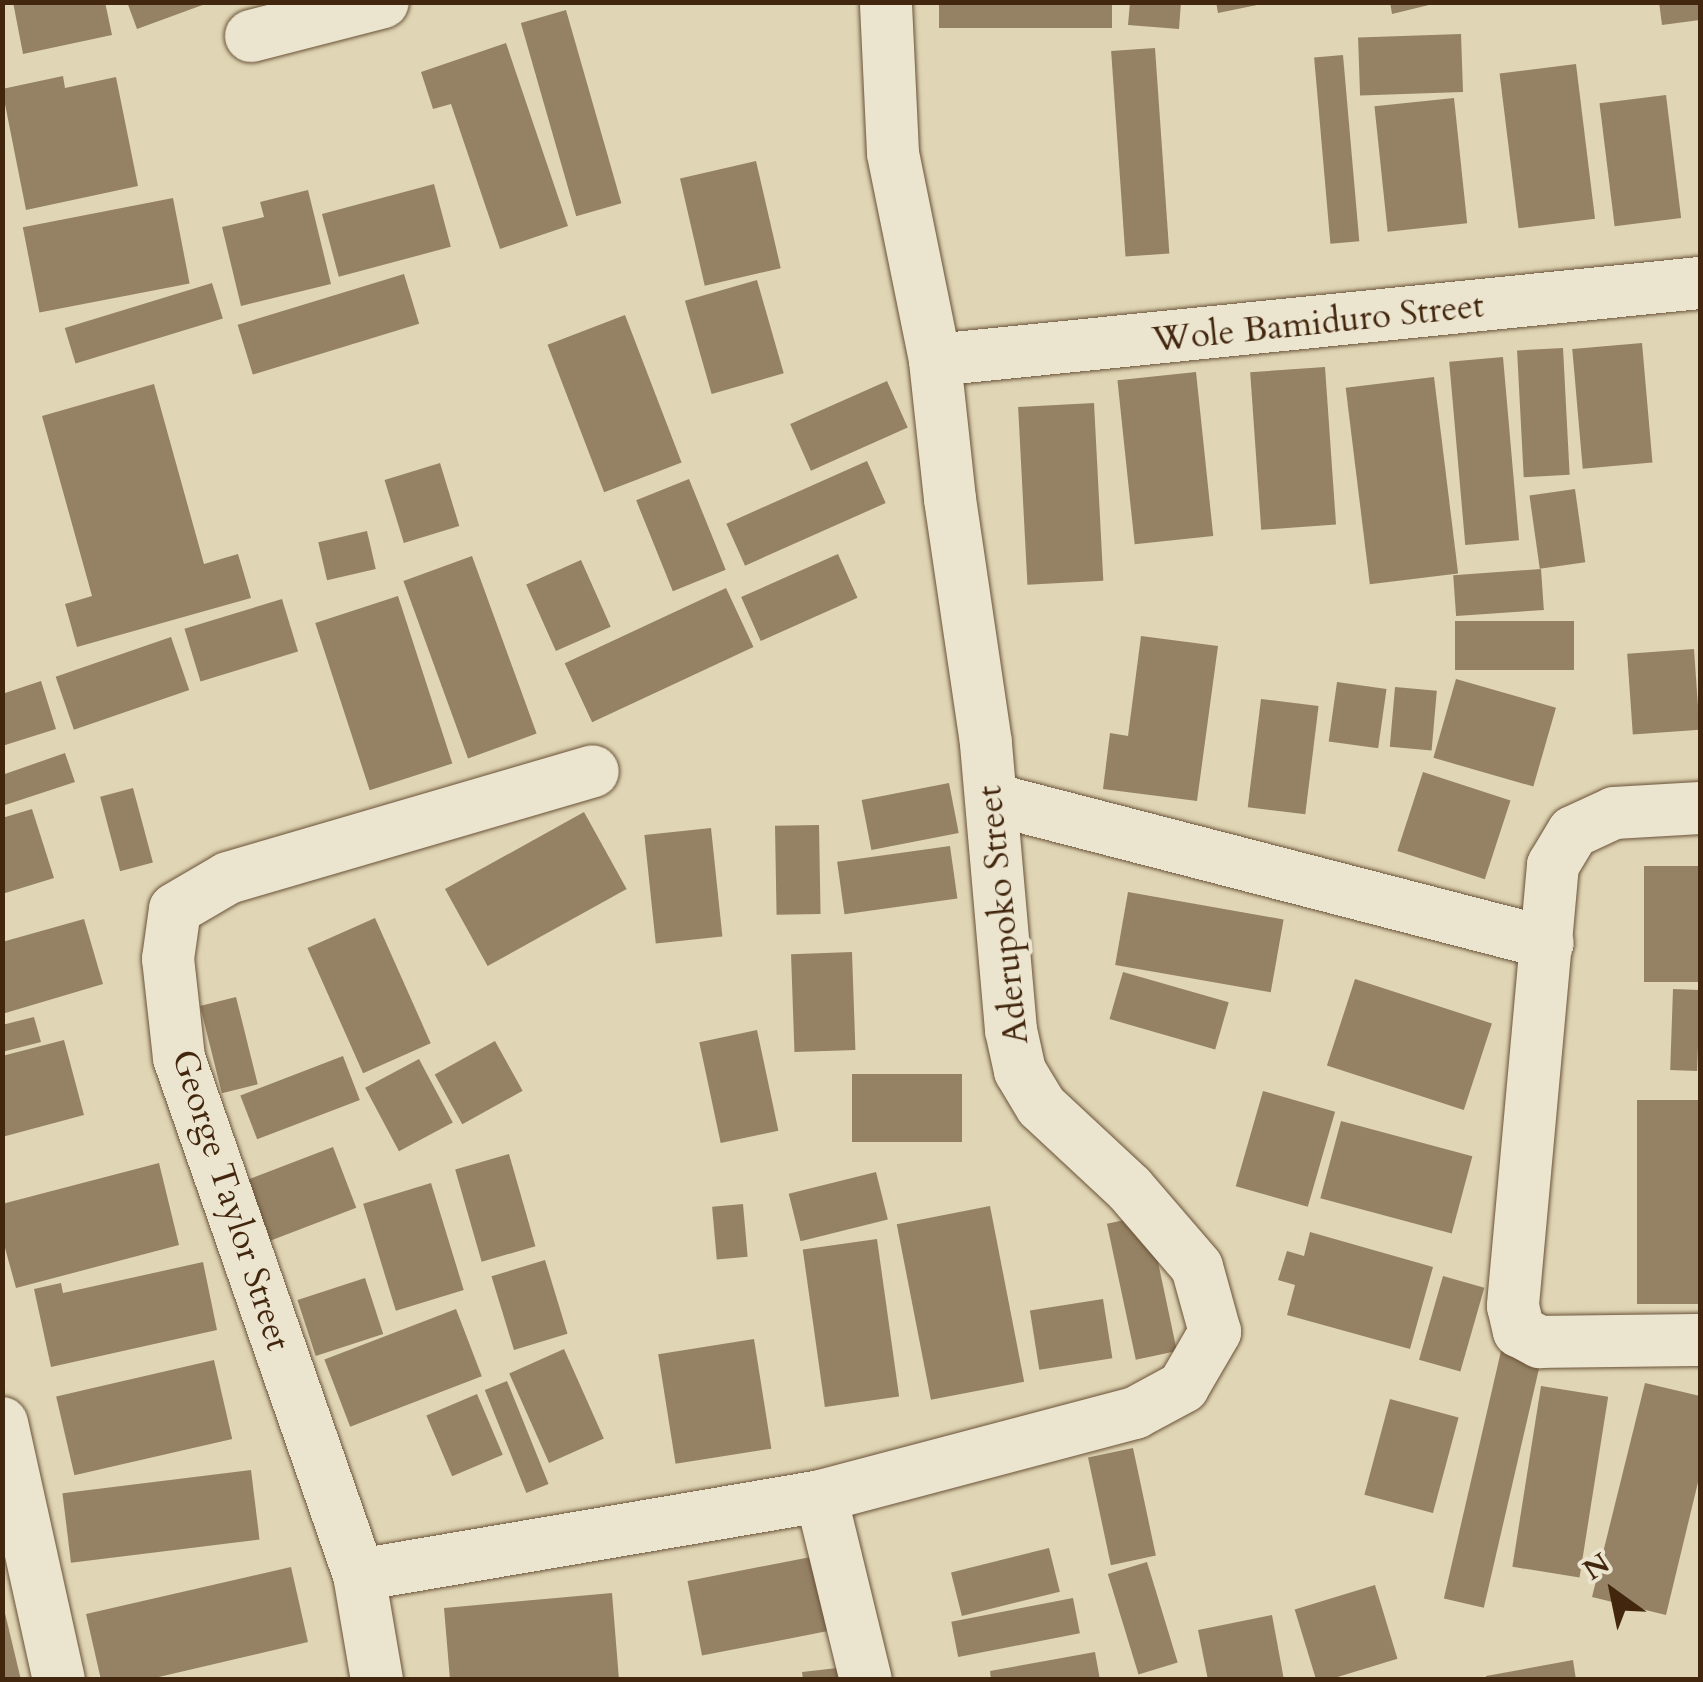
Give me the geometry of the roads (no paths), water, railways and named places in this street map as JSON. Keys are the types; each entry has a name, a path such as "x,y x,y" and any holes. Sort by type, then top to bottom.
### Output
{"street":[{"path":"251,36 383,2"},
{"name":"Aderupoko Street","path":"359,1576 821,1496 1134,1413 1184,1387 1215,1332 1197,1266 1129,1188 1041,1106 1020,1072 1011,1030 992,799 934,360 893,153 886,2"},
{"name":"Wole Bamiduro Street","path":"934,360 1700,282"},
{"name":"George Taylor Street","path":"377,1680 359,1576 179,1058 168,959 175,909 228,878 593,771"},
{"path":"992,799 1548,943"},
{"path":"1700,808 1614,813 1573,832 1552,865 1548,943 1512,1306 1519,1332 1540,1342 1700,1340"},
{"path":"3,1424 59,1680"},
{"path":"821,1496 866,1680"}]}
